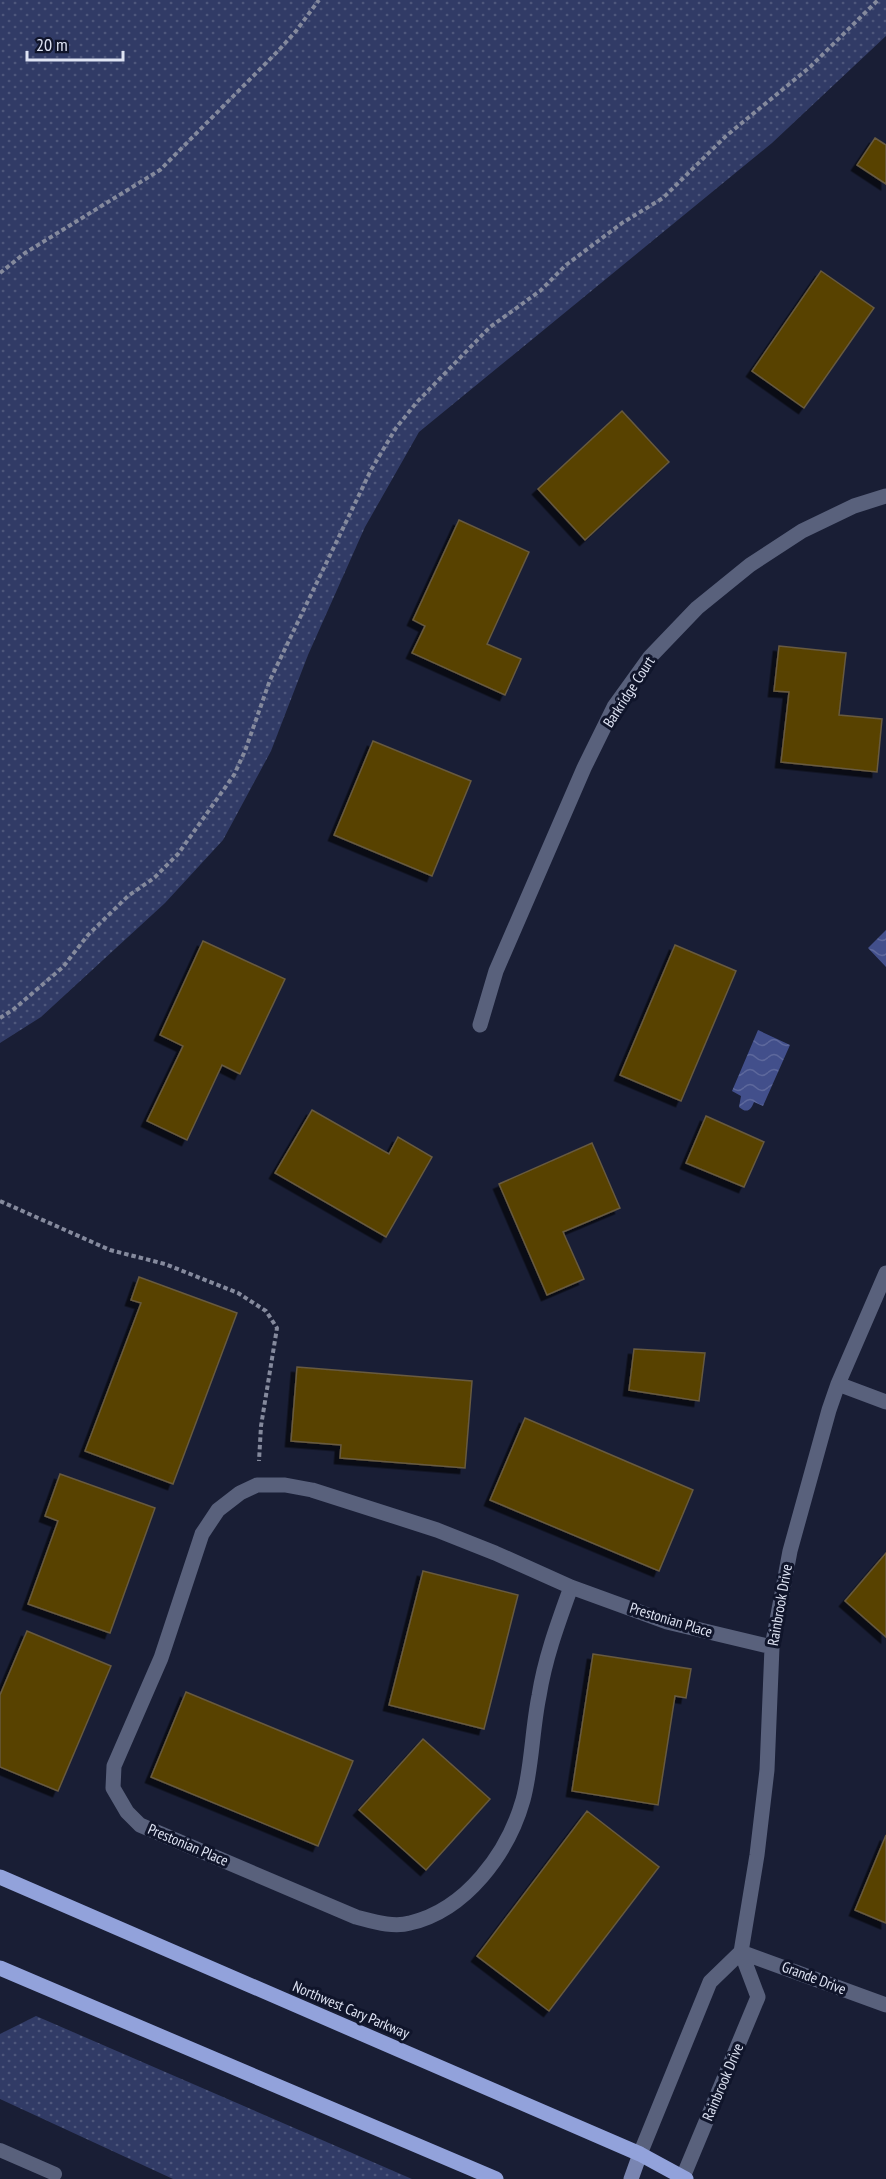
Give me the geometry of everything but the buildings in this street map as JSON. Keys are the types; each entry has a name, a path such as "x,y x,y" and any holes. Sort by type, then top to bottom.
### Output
{"main road":[{"name":"Northwest Cary Parkway","path":"0,1877 640,2154 684,2178"},
{"path":"0,1968 496,2179"}],"street":[{"name":"Barkridge Court","path":"480,1025 496,971 584,768 614,707 650,657 697,608 750,565 802,531 854,506 886,496"},
{"name":"Rainbrook Drive","path":"684,2178 758,1997 741,1952 757,1855 767,1770 772,1647 790,1551 813,1464 838,1384 886,1273"},
{"path":"838,1384 886,1402"},
{"name":"Prestonian Place","path":"572,1587 553,1635 539,1695 523,1798 513,1830 493,1864 472,1886 442,1910 409,1924 381,1923 356,1917 140,1825 127,1812 113,1788 114,1766 160,1658 202,1534 219,1510 240,1493 257,1485 285,1485 312,1490 437,1530 572,1587 667,1622 772,1647"},
{"path":"631,2179 710,1982 741,1952"},
{"name":"Grande Drive","path":"741,1952 886,2005"}],"lane":[{"path":"0,2150 55,2175"}],"path":[{"path":"0,273 25,253 160,170 279,50 319,0"},
{"path":"0,1018 14,1009 63,967 87,935 128,896 154,878 178,854 234,775 270,680 371,470 396,428 417,402 490,327 540,291 566,266 622,223 663,198 726,136 810,67 878,0"},
{"path":"0,1201 110,1250 165,1264 238,1293 266,1311 277,1328 261,1426 257,1485"}],"shaded area":[{"path":"0,0 886,0 886,36 772,143 419,432 365,527 308,655 271,751 223,840 165,903 41,1017 0,1043"},
{"path":"36,2016 412,2179 173,2179 0,2099 0,2034"}],"water":[{"path":"886,930 886,967 868,948"},
{"path":"758,1030 790,1045 763,1106 754,1102 746,1111 739,1107 741,1096 732,1091"}]}
